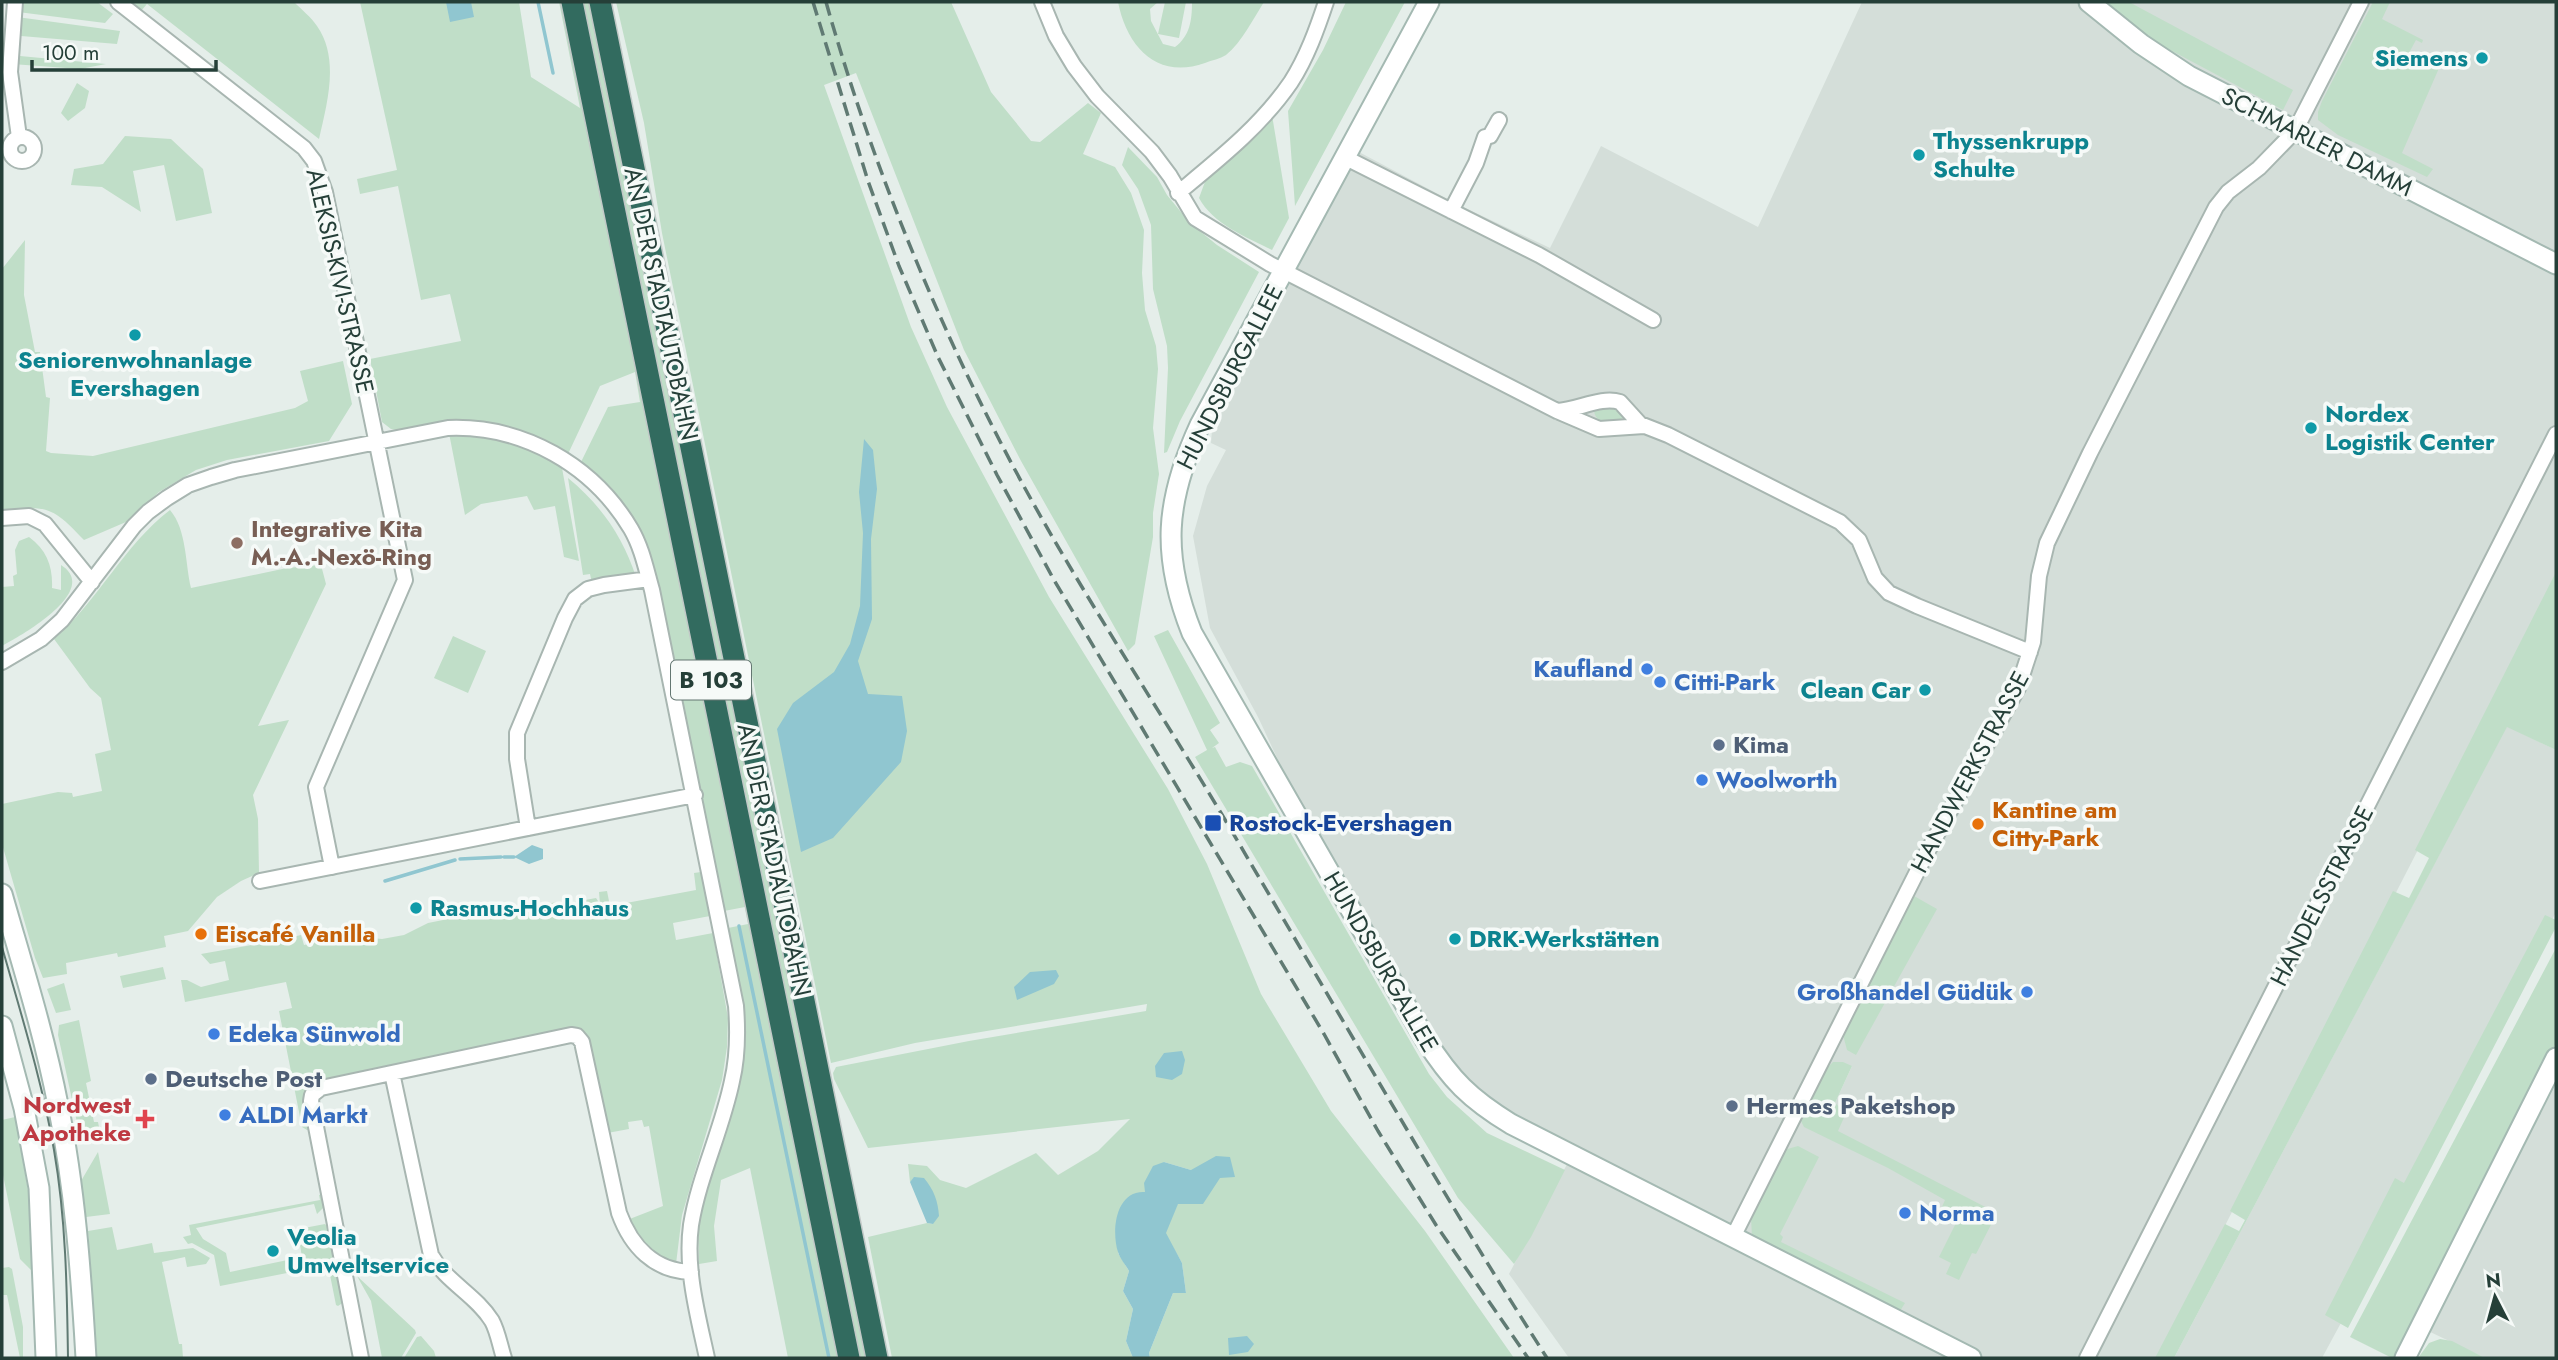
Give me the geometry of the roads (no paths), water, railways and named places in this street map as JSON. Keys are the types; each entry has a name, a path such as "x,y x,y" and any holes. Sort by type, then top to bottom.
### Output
{"highway":[{"name":"AN DER STADTAUTOBAHN","path":"572,2 849,1358"},
{"name":"AN DER STADTAUTOBAHN","path":"600,2 877,1358"}],"street":[{"path":"15,2 10,72 19,137"},
{"name":"ALEKSIS-KIVI-STRASSE","path":"118,2 304,148 314,161 325,191 405,580 316,787 331,867"},
{"path":"1042,2 1056,36 1074,66 1097,96 1152,152 1170,176 1195,219 1284,271"},
{"path":"1178,193 1239,142 1276,101 1302,62 1326,2"},
{"name":"HUNDSBURGALLEE","path":"1429,2 1200,425 1179,476 1172,519 1173,559 1179,594 1192,633 1425,1040 1455,1082 1489,1111 1511,1124 1971,1358"},
{"name":"SCHMARLER DAMM","path":"2089,2 2112,23 2168,63 2217,92 2556,264"},
{"name":"HANDWERKSTRASSE","path":"1733,1237 1925,856 2012,698 2031,652 2042,559 2096,441 2216,207 2228,192 2259,168 2295,131 2361,2"},
{"path":"1451,211 1476,163 1485,137 1490,136 1499,120"},
{"path":"1344,158 1539,255 1653,320"},
{"name":"HUNDSBURGALLEE","path":"1284,271 1557,411 1599,429 1644,426"},
{"name":"HUNDSBURGALLEE","path":"1557,411 1615,400 1625,405 1634,419 1644,426 1668,435 1840,522 1858,540 1875,578 1889,593 1917,607 2031,652"},
{"path":"2,662 49,633 62,620 134,526 148,512 188,485 235,470 448,428 466,428 499,432 542,446 572,464 598,486 617,508 637,541 649,579 734,989 738,1041 732,1083 691,1227 691,1272 707,1358"},
{"name":"HANDELSSTRASSE","path":"2087,1358 2556,434"},
{"path":"2,518 29,516 45,524 92,582"},
{"path":"528,828 517,759 517,733 565,618 575,599 588,589 604,584 649,579"},
{"path":"260,881 695,795"},
{"path":"2,894 40,1026 58,1103 76,1223 86,1358"},
{"path":"2,1026 24,1108 38,1188 46,1358"},
{"path":"361,1358 312,1107 312,1095 321,1088 571,1035 577,1036 582,1042 624,1228 637,1246 657,1264 675,1272 691,1272"},
{"path":"2405,1358 2556,1058"},
{"path":"392,1073 431,1255 446,1276 484,1311 492,1322 503,1358"}],"water":[{"path":"446,2 471,2 474,17 450,22"},
{"path":"864,439 873,450 877,489 871,539 872,619 858,661 868,694 902,696 907,731 901,762 833,838 801,852 777,729 793,703 834,672 850,644 860,606 863,533 859,492"},
{"path":"532,845 543,849 543,859 529,864 514,857"},
{"path":"1056,970 1059,976 1054,984 1017,1000 1014,987 1030,972"},
{"path":"1182,1051 1185,1060 1182,1074 1172,1080 1156,1077 1155,1066 1164,1053"},
{"path":"1216,1156 1230,1157 1235,1177 1220,1178 1203,1204 1178,1204 1166,1233 1182,1263 1186,1293 1173,1293 1149,1353 1150,1358 1133,1358 1126,1341 1133,1309 1123,1291 1129,1271 1119,1255 1116,1243 1118,1213 1128,1197 1145,1192 1144,1183 1153,1166 1164,1162 1191,1170"},
{"path":"914,1177 924,1178 935,1196 939,1216 933,1224 927,1223 910,1182"},
{"path":"1247,1336 1254,1344 1248,1352 1229,1355 1228,1338"}],"waterway":[{"path":"538,2 553,73"},
{"path":"460,859 501,857"},
{"path":"504,857 514,857"},
{"path":"385,881 455,860"},
{"path":"739,926 829,1358"}],"tram line":[{"path":"2,947 37,1073 54,1150 63,1228 68,1358"}],"railway":[{"path":"813,2 868,181 899,266 938,357 997,475 1054,580 1324,1034 1378,1131 1436,1225 1528,1358"},
{"path":"826,2 864,122 908,240 958,355 1014,468 1063,556 1221,813 1422,1155 1547,1358"}],"place":[{"name":"Siemens","path":"2482,58"},
{"name":"Thyssenkrupp Schulte","path":"1919,155"},
{"name":"Seniorenwohnanlage Evershagen","path":"135,335"},
{"name":"Nordex Logistik Center","path":"2311,428"},
{"name":"Integrative Kita M.-A.-Nexö-Ring","path":"237,543"},
{"name":"Kaufland","path":"1647,669"},
{"name":"Citti-Park","path":"1660,682"},
{"name":"Clean Car","path":"1925,690"},
{"name":"Kima","path":"1719,745"},
{"name":"Woolworth","path":"1702,780"},
{"name":"Rostock-Evershagen","path":"1213,823"},
{"name":"Kantine am Citty-Park","path":"1978,824"},
{"name":"Rasmus-Hochhaus","path":"416,908"},
{"name":"Eiscafé Vanilla","path":"201,934"},
{"name":"DRK-Werkstätten","path":"1455,939"},
{"name":"Großhandel Güdük","path":"2027,992"},
{"name":"Edeka Sünwold","path":"214,1034"},
{"name":"Deutsche Post","path":"151,1079"},
{"name":"Hermes Paketshop","path":"1732,1106"},
{"name":"ALDI Markt","path":"225,1115"},
{"name":"Nordwest Apotheke","path":"145,1119"},
{"name":"Norma","path":"1905,1213"},
{"name":"Veolia Umweltservice","path":"273,1251"}]}
